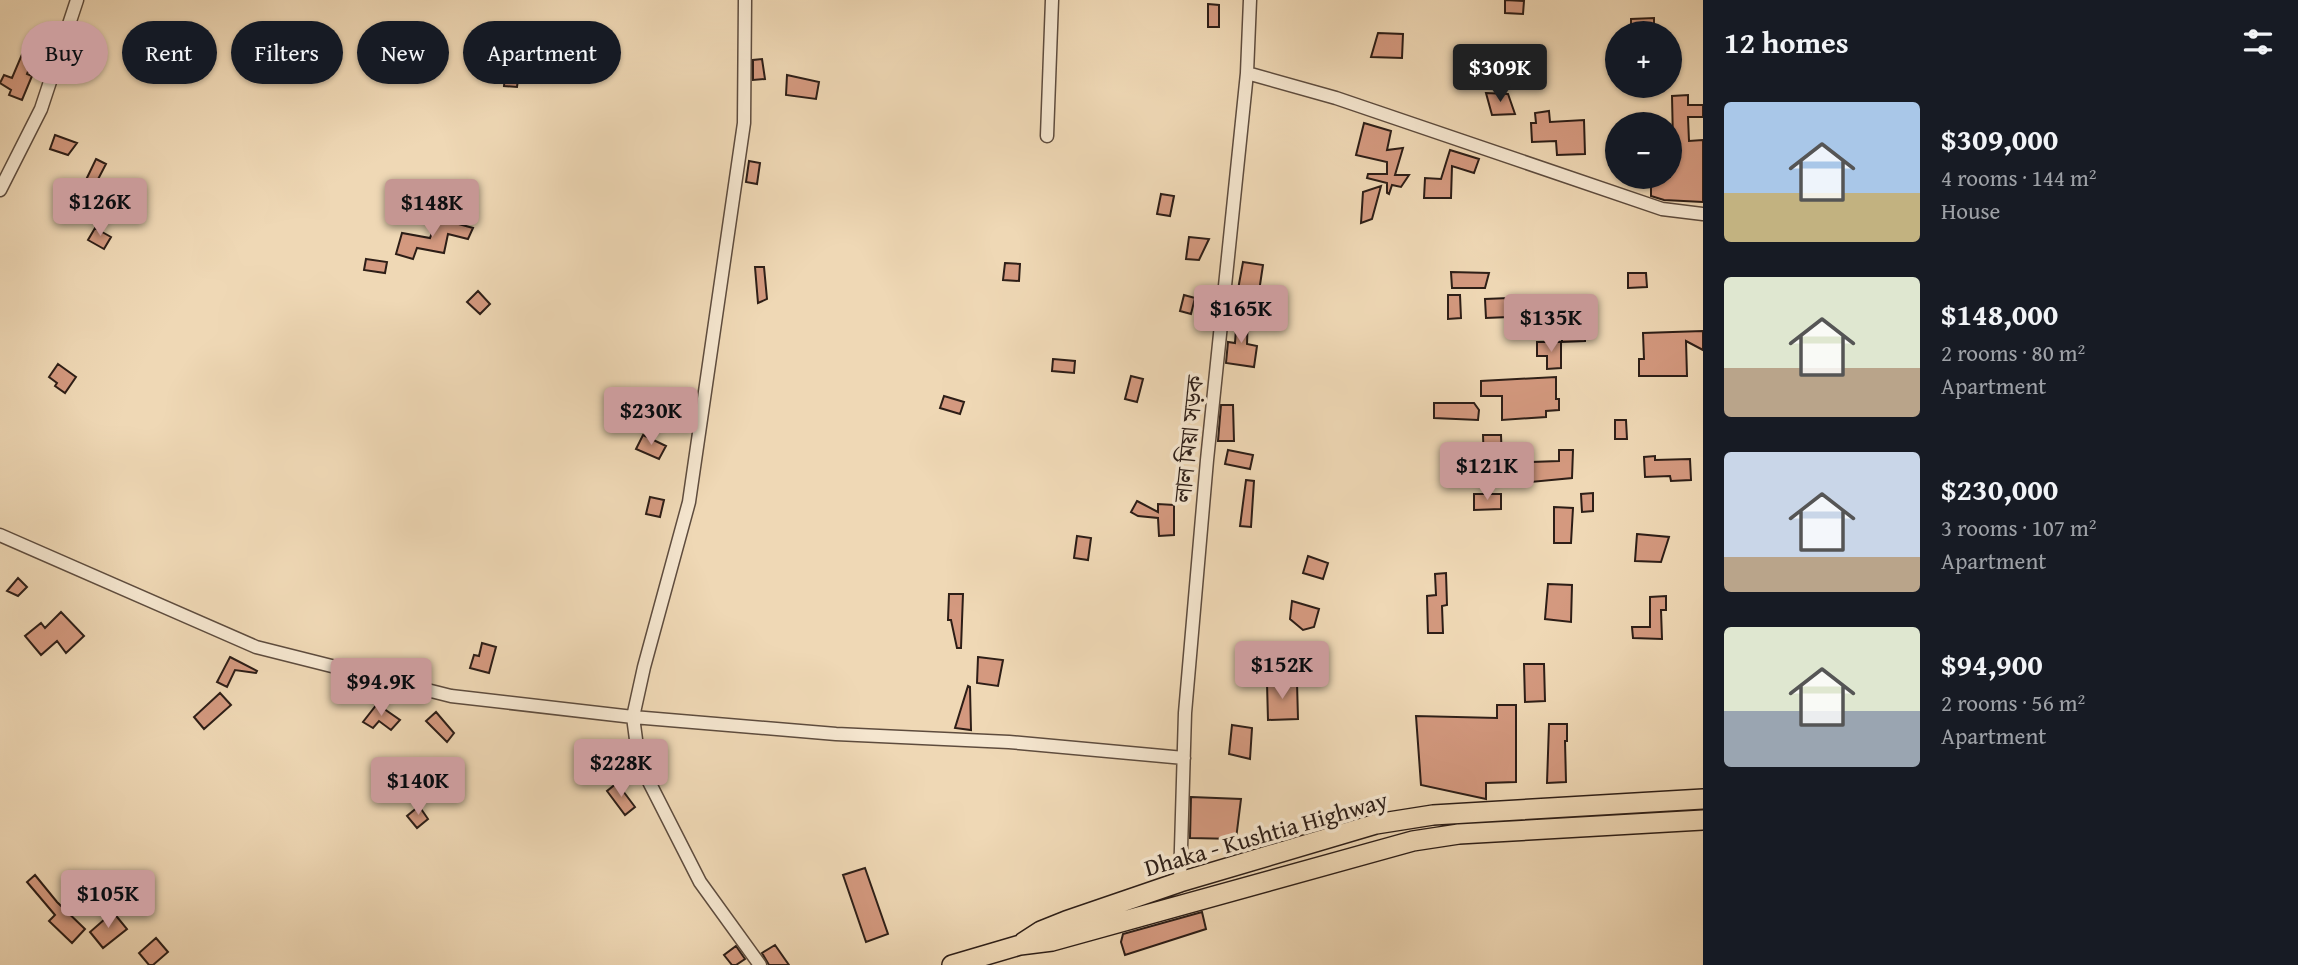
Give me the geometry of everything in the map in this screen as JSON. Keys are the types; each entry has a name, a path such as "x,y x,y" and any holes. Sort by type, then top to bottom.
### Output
{"main road":[{"name":"Dhaka - Kushtia Highway","path":"1020,945 1054,925 1180,883 1385,822 1433,815 1703,799"},
{"name":"Dhaka - Kushtia Highway","path":"952,965 1020,945 1052,942 1413,841 1459,834 1703,820"}],"street":[{"path":"0,190 41,109 78,0"},
{"path":"745,0 744,123 691,489 633,717 639,762 699,882 760,965"},
{"path":"1047,136 1052,0"},
{"name":"লাল মিয়া সড়ক","path":"1180,883 1185,713 1207,460 1247,73 1250,0"},
{"path":"1247,73 1336,98 1662,209 1703,214"},
{"path":"0,535 256,648 451,696 633,717 836,734 1010,742 1184,758"}],"building":[{"path":"1505,0 1524,1 1523,14 1505,13"},
{"path":"1208,4 1219,5 1219,27 1208,27"},
{"path":"1654,18 1654,21 1631,21"},
{"path":"1378,33 1403,34 1402,58 1371,57"},
{"path":"21,57 21,84 29,84 22,100 9,95 11,90 0,83 4,75 12,78"},
{"path":"762,59 765,79 753,80 753,60"},
{"path":"787,75 819,82 816,99 786,95"},
{"path":"504,84 517,84 517,87"},
{"path":"1486,93 1508,94 1515,114 1492,115"},
{"path":"1682,95 1688,95 1688,105 1703,105 1703,117 1688,117 1689,141 1703,140 1703,202 1664,200 1651,196 1651,189 1682,189 1682,112 1672,112 1672,98 1682,98"},
{"path":"1549,111 1550,122 1584,120 1585,154 1557,155 1556,141 1532,142 1531,123 1536,123 1535,113"},
{"path":"1364,123 1391,131 1387,150 1403,148 1395,175 1409,175 1401,187 1392,185 1389,194 1387,183 1367,178 1368,174 1387,174 1387,162 1356,155"},
{"path":"55,135 77,143 68,155 50,149"},
{"path":"1450,150 1479,159 1474,173 1452,166 1451,198 1424,198 1425,178 1441,179"},
{"path":"96,159 106,164 95,185 85,182"},
{"path":"749,161 760,163 757,184 746,182"},
{"path":"1381,186 1372,219 1361,223 1363,192"},
{"path":"1161,194 1174,196 1170,216 1157,214"},
{"path":"437,218 473,228 468,239 448,234 444,253 417,248 413,259 396,254 402,233 430,238"},
{"path":"95,228 111,237 104,249 88,240"},
{"path":"1189,237 1209,239 1199,260 1186,259"},
{"path":"366,259 387,262 385,273 364,270"},
{"path":"1243,262 1263,265 1258,298 1237,295"},
{"path":"1005,263 1020,264 1019,281 1003,280"},
{"path":"755,267 764,267 767,299 758,303"},
{"path":"1451,272 1489,273 1485,288 1452,288"},
{"path":"1628,273 1646,273 1647,287 1628,288"},
{"path":"478,291 490,304 480,314 467,302"},
{"path":"1184,295 1195,298 1191,314 1180,311"},
{"path":"1448,295 1460,295 1461,318 1448,319"},
{"path":"1509,298 1509,317 1486,318 1485,299"},
{"path":"1584,302 1585,341 1562,342 1561,303"},
{"path":"1237,314 1248,314 1247,344 1257,346 1254,367 1226,363 1228,342 1235,343"},
{"path":"1703,331 1703,350 1686,341 1687,376 1639,376 1639,359 1644,359 1643,333"},
{"path":"1537,342 1561,342 1561,368 1547,369 1547,356 1537,356"},
{"path":"1053,359 1075,361 1074,373 1052,371"},
{"path":"58,364 76,377 65,393 55,386 57,383 49,377"},
{"path":"1131,376 1143,379 1137,402 1125,399"},
{"path":"1556,377 1559,410 1546,411 1546,417 1502,420 1502,396 1481,396 1481,381"},
{"path":"944,396 964,402 960,414 940,408"},
{"path":"1434,403 1474,403 1479,410 1478,420 1434,418"},
{"path":"1221,405 1233,405 1234,441 1218,441"},
{"path":"1615,420 1626,420 1627,439 1615,439"},
{"path":"643,435 666,446 659,459 636,449"},
{"path":"1483,435 1501,435 1502,463 1484,464"},
{"path":"1228,450 1253,455 1250,469 1225,464"},
{"path":"1559,450 1573,450 1572,478 1531,482 1531,462 1559,461"},
{"path":"1655,456 1655,460 1690,459 1691,480 1671,481 1670,476 1645,477 1644,457"},
{"path":"1246,480 1254,481 1251,527 1240,526"},
{"path":"1593,493 1593,511 1582,512 1581,494"},
{"path":"1474,494 1501,494 1501,509 1474,510"},
{"path":"650,497 664,500 660,517 646,514"},
{"path":"1137,501 1158,512 1158,504 1174,505 1174,535 1159,536 1158,518 1138,516 1131,512"},
{"path":"1554,507 1573,508 1571,543 1554,543"},
{"path":"1637,534 1669,537 1661,562 1635,561"},
{"path":"1077,536 1091,538 1088,560 1074,558"},
{"path":"1308,556 1328,563 1323,579 1303,573"},
{"path":"1446,573 1447,605 1442,606 1443,633 1428,633 1427,596 1436,595 1435,574"},
{"path":"18,578 27,587 18,596 7,591"},
{"path":"1548,584 1572,585 1571,622 1545,619"},
{"path":"949,594 963,594 961,648 957,648 951,620 948,620"},
{"path":"1666,596 1666,610 1661,610 1662,639 1633,638 1632,627 1650,627 1650,597"},
{"path":"1292,601 1319,609 1314,627 1303,630 1290,619"},
{"path":"61,612 84,636 66,653 57,641 41,655 25,636 41,623 45,628"},
{"path":"482,643 496,647 489,673 470,668 474,655 479,656"},
{"path":"230,657 257,671 256,673 235,670 227,687 217,682"},
{"path":"978,657 1003,660 998,686 977,683"},
{"path":"1524,664 1544,664 1545,701 1525,702"},
{"path":"1297,682 1298,719 1268,720 1267,683"},
{"path":"968,686 970,687 971,730 955,728"},
{"path":"220,693 231,705 204,729 194,717"},
{"path":"377,704 400,720 391,730 379,721 373,728 363,722"},
{"path":"1497,705 1516,705 1516,782 1486,783 1486,799 1421,785 1416,716 1497,718"},
{"path":"436,712 454,733 447,742 426,721"},
{"path":"1549,724 1567,724 1566,782 1547,783"},
{"path":"1232,725 1252,728 1250,759 1229,754"},
{"path":"617,783 635,807 625,815 607,791"},
{"path":"1191,797 1241,799 1236,839 1190,838"},
{"path":"419,806 428,819 417,828 407,816"},
{"path":"865,868 888,934 866,942 843,875"},
{"path":"35,875 57,902 85,929 72,943 49,921 55,915 27,882"},
{"path":"113,912 127,929 103,948 90,932"},
{"path":"1202,912 1206,929 1125,955 1121,942 1123,934"},
{"path":"156,938 168,952 153,965 149,965 139,953"},
{"path":"775,945 789,965 769,965 762,953"},
{"path":"736,946 745,959 732,965 724,955"}]}
